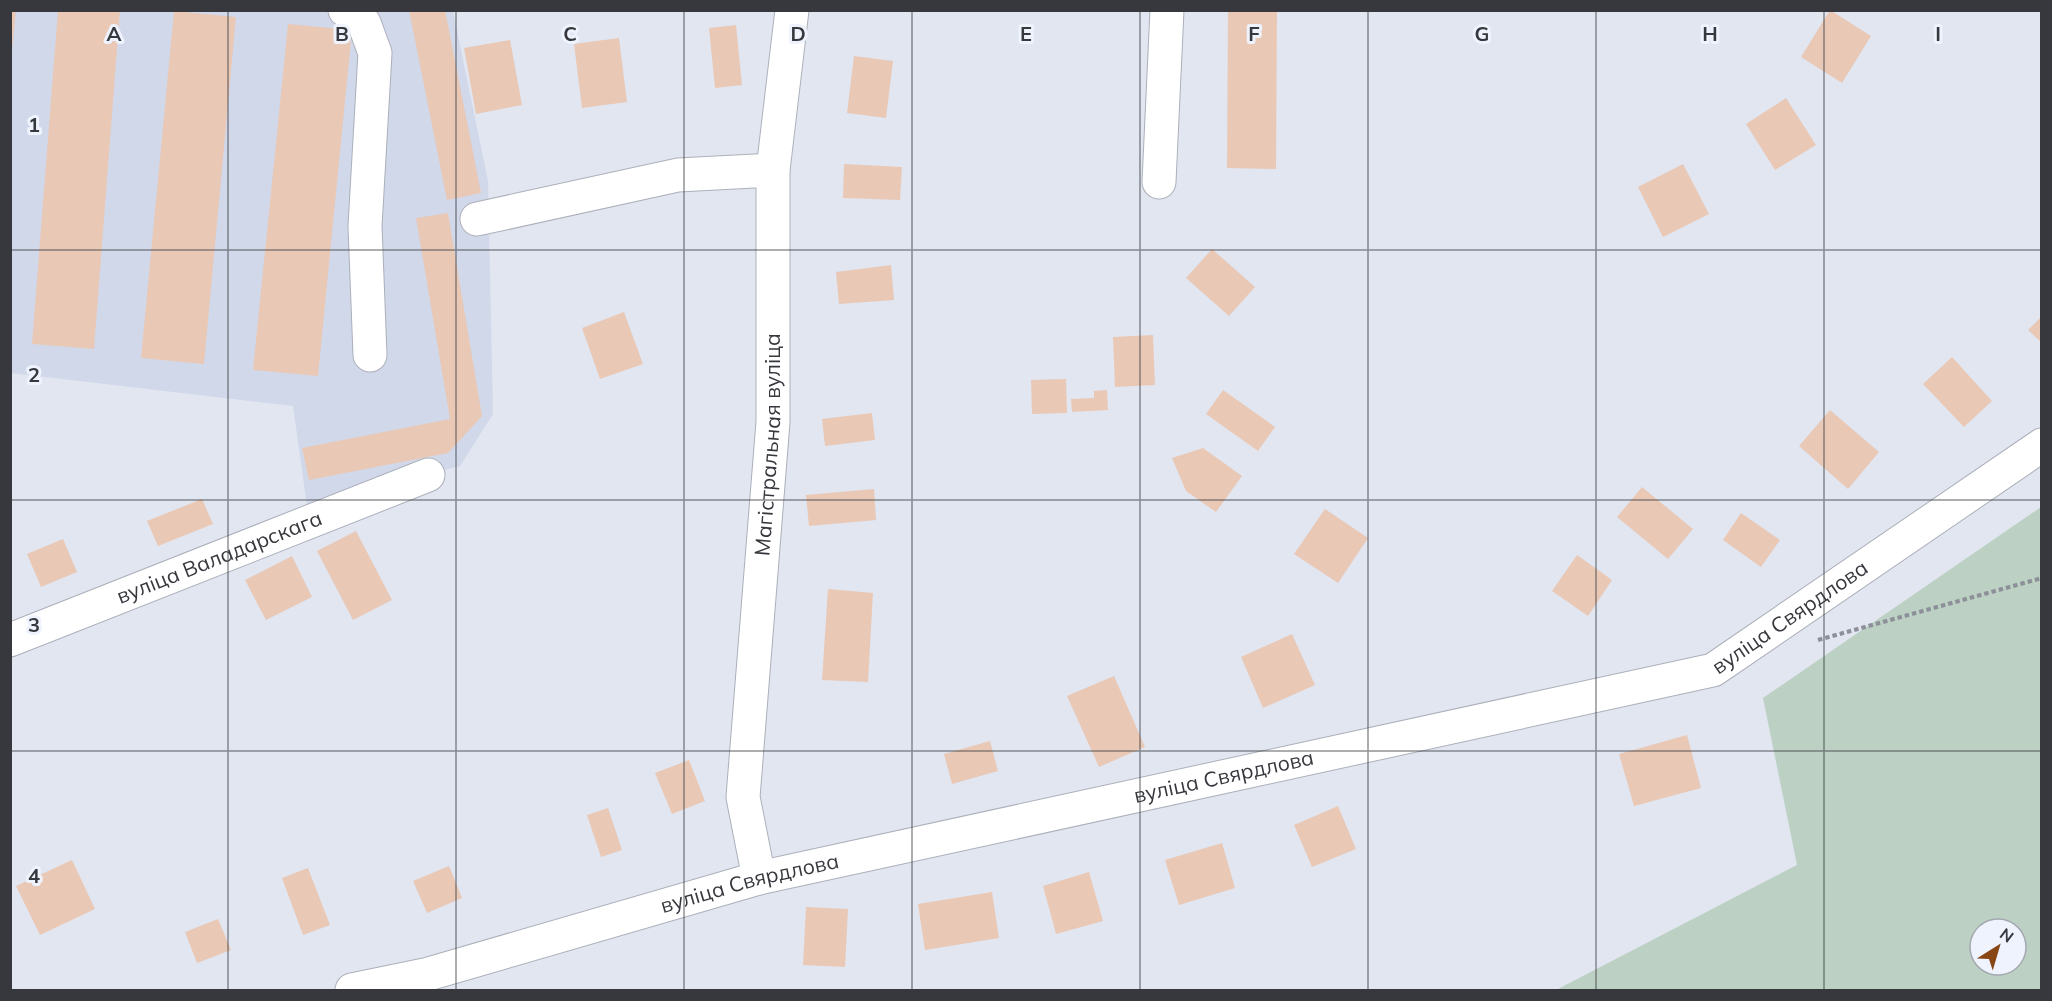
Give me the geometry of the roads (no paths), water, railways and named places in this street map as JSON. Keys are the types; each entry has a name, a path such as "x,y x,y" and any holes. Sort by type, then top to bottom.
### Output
{"street":[{"path":"345,10 364,23 375,53 365,226 370,355"},
{"name":"Магістральная вуліца","path":"759,878 743,797 773,422 773,170 792,10"},
{"path":"1160,182 1167,10"},
{"path":"477,219 678,175 773,170"},
{"name":"вуліца Свярдлова","path":"352,990 425,975 759,878 1713,670 2042,445"},
{"name":"вуліца Валадарскага","path":"10,640 428,475"}]}
